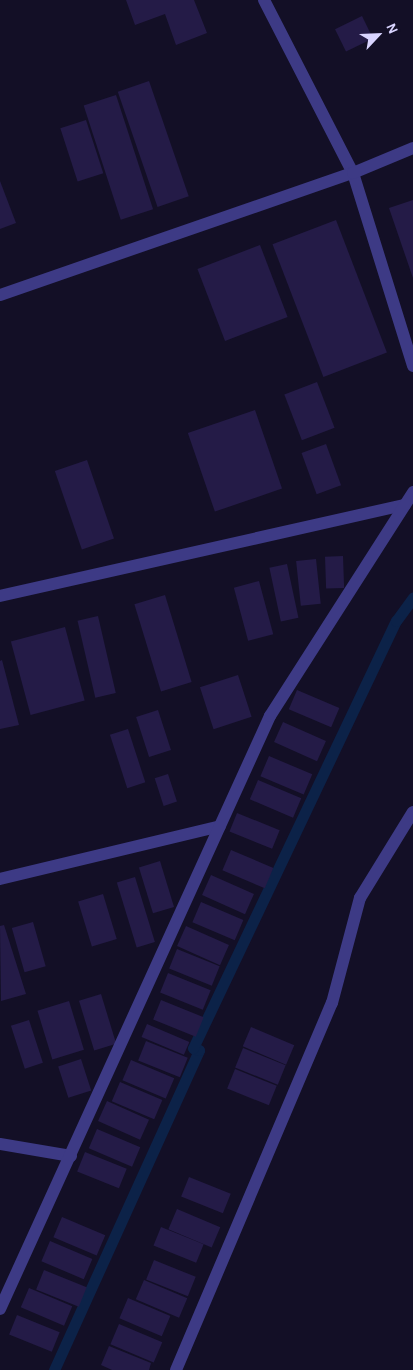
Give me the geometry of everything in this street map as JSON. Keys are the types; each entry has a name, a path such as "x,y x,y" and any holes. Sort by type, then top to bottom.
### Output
{"street":[{"path":"264,0 353,173 413,366"},
{"path":"0,295 353,173 413,148"},
{"path":"0,1309 270,716 413,492"},
{"path":"0,596 405,505"},
{"path":"176,1370 332,1003 360,898 413,812"},
{"path":"0,878 220,826"},
{"path":"0,1144 71,1156"}],"building":[{"path":"126,0 194,0 207,33 176,45 165,14 135,25"},
{"path":"362,16 373,38 346,52 335,29"},
{"path":"149,81 189,196 158,207 118,92"},
{"path":"116,95 153,209 121,220 84,106"},
{"path":"86,120 103,173 78,182 60,128"},
{"path":"0,181 16,223 0,229"},
{"path":"413,200 413,278 389,208"},
{"path":"336,220 387,353 323,377 273,244"},
{"path":"260,245 288,317 225,341 197,269"},
{"path":"317,382 335,428 302,440 284,395"},
{"path":"255,410 282,488 215,512 188,433"},
{"path":"326,444 341,485 317,494 302,453"},
{"path":"87,460 114,538 82,550 55,471"},
{"path":"343,556 344,588 326,589 325,557"},
{"path":"316,559 321,604 301,606 296,561"},
{"path":"287,564 298,618 281,622 269,568"},
{"path":"259,581 273,634 248,641 234,588"},
{"path":"165,595 192,682 161,691 134,604"},
{"path":"98,616 116,693 95,698 78,621"},
{"path":"65,627 85,700 31,715 11,641"},
{"path":"2,660 19,725 0,729 0,661"},
{"path":"238,675 252,717 214,729 200,687"},
{"path":"297,690 339,708 331,727 289,709"},
{"path":"158,710 171,750 149,757 136,717"},
{"path":"283,722 326,741 317,761 274,742"},
{"path":"128,729 145,782 127,788 110,735"},
{"path":"269,756 312,774 304,795 260,776"},
{"path":"168,774 177,802 164,806 155,778"},
{"path":"258,780 301,798 293,818 250,799"},
{"path":"237,813 280,830 272,849 230,832"},
{"path":"231,850 273,868 265,888 222,870"},
{"path":"160,861 174,907 153,913 139,867"},
{"path":"211,875 254,894 245,914 202,895"},
{"path":"135,877 155,942 137,948 117,883"},
{"path":"103,894 117,939 92,947 78,902"},
{"path":"201,902 243,920 235,940 192,922"},
{"path":"33,922 46,966 25,972 12,928"},
{"path":"4,925 26,994 1,1001 0,926"},
{"path":"186,926 229,945 220,965 177,946"},
{"path":"177,949 220,966 212,986 169,968"},
{"path":"168,973 211,990 203,1010 160,992"},
{"path":"101,994 116,1044 94,1050 79,1001"},
{"path":"161,1000 204,1017 196,1037 153,1019"},
{"path":"69,1001 84,1050 52,1059 37,1011"},
{"path":"29,1020 43,1063 25,1069 11,1026"},
{"path":"147,1024 189,1042 184,1055 142,1037"},
{"path":"251,1027 294,1045 286,1065 243,1046"},
{"path":"146,1041 188,1058 180,1077 138,1060"},
{"path":"243,1048 286,1065 278,1085 235,1067"},
{"path":"81,1059 91,1090 68,1098 58,1066"},
{"path":"131,1060 174,1078 166,1099 122,1080"},
{"path":"235,1069 277,1086 269,1105 227,1088"},
{"path":"120,1082 162,1100 154,1119 112,1101"},
{"path":"107,1101 149,1120 140,1140 98,1121"},
{"path":"97,1129 140,1147 132,1167 89,1148"},
{"path":"85,1152 127,1169 119,1188 77,1171"},
{"path":"189,1177 231,1194 223,1213 181,1196"},
{"path":"177,1209 220,1227 212,1248 168,1229"},
{"path":"62,1217 105,1235 97,1256 53,1237"},
{"path":"161,1227 204,1244 196,1263 154,1246"},
{"path":"50,1241 92,1259 84,1279 41,1261"},
{"path":"154,1260 196,1277 188,1296 146,1279"},
{"path":"44,1270 87,1287 79,1307 36,1289"},
{"path":"144,1280 187,1298 179,1318 136,1299"},
{"path":"29,1288 72,1306 64,1326 21,1307"},
{"path":"128,1298 170,1316 162,1336 119,1318"},
{"path":"17,1315 60,1332 52,1352 9,1334"},
{"path":"119,1324 162,1342 154,1363 110,1344"},
{"path":"109,1346 151,1363 149,1370 112,1370 101,1365"}],"waterway":[{"path":"54,1370 199,1050 193,1048 396,621 413,598"}]}
